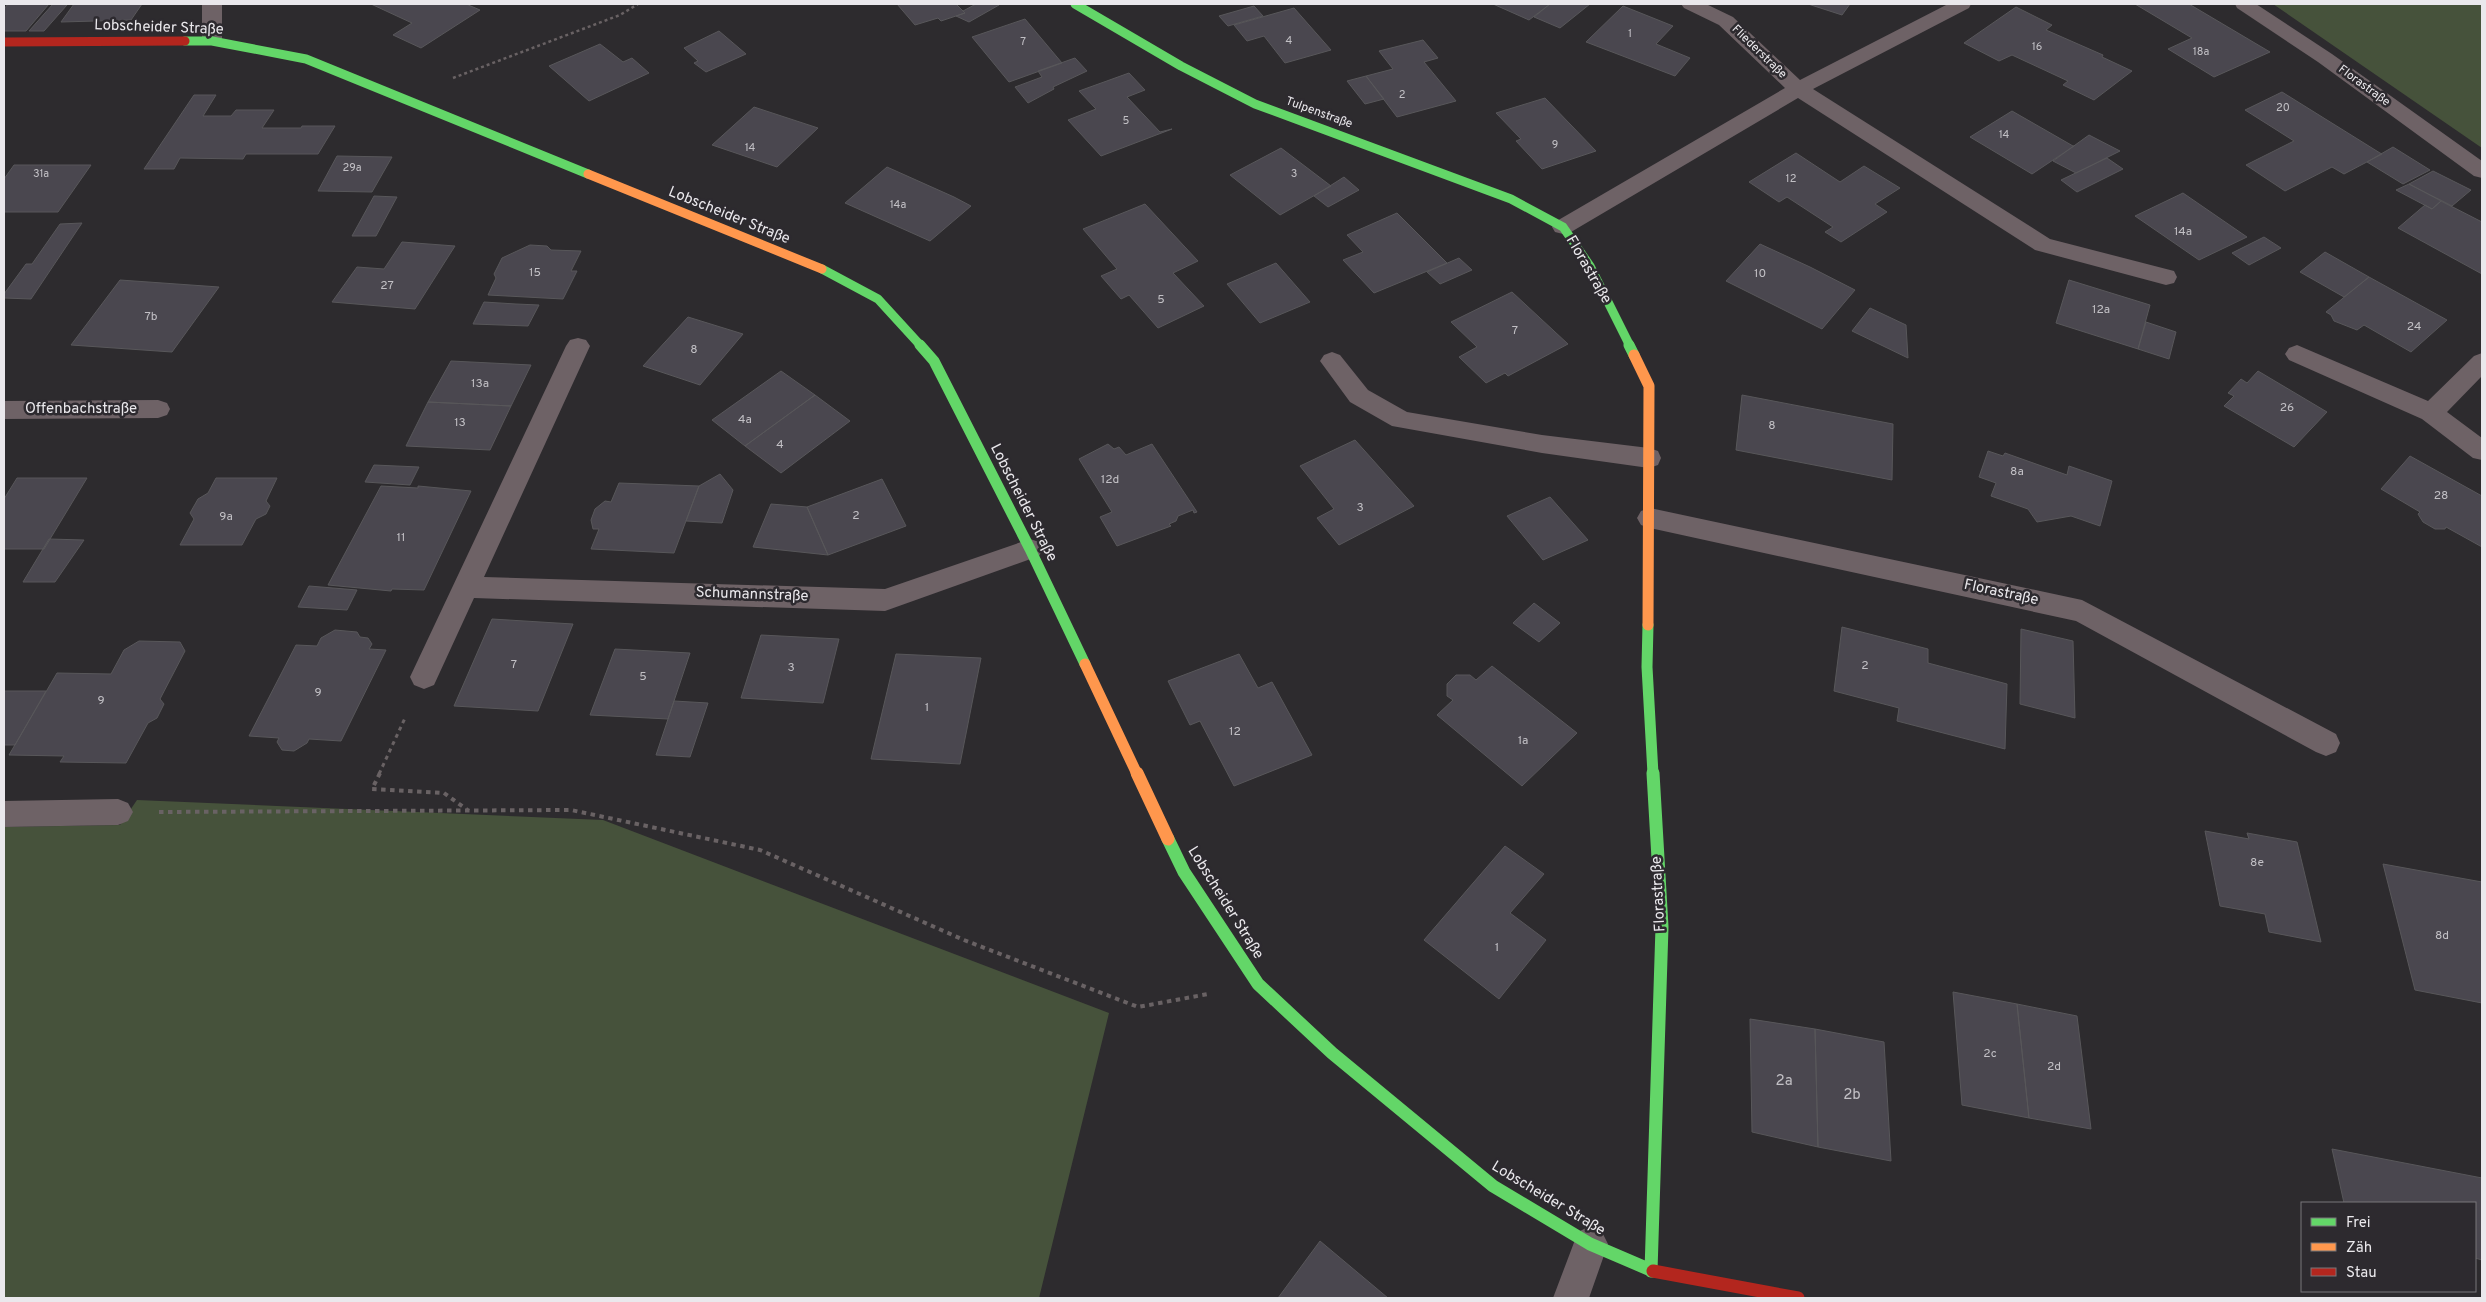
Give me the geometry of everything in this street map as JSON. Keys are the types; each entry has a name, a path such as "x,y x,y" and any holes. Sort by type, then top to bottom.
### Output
{"street":[{"path":"212,4 212,42"},
{"name":"Tulpenstraße","path":"1075,4 1181,66 1255,104 1511,199 1563,226"},
{"name":"Fliederstraße","path":"1691,4 1726,21 1798,89"},
{"name":"Florastraße","path":"1651,1271 1662,926 1647,667 1650,518 1649,386 1590,266 1563,226 1798,89 1962,4"},
{"name":"Florastraße","path":"2244,4 2325,58 2482,171"},
{"name":"Lobscheider Straße","path":"4,42 133,40 212,42 306,59 822,269 878,299 934,361 1030,549 1184,872 1258,984 1332,1053 1492,1186 1590,1244 1651,1271 1798,1298"},
{"path":"1798,89 2043,245 2166,277"},
{"path":"424,676 578,346"},
{"path":"2297,354 2431,413 2482,451"},
{"path":"1332,361 1360,396 1401,420 1533,443 1649,458"},
{"path":"2431,413 2482,362"},
{"name":"Offenbachstraße","path":"4,410 158,409"},
{"name":"Florastraße","path":"1650,518 2082,611 2326,743"},
{"name":"Schumannstraße","path":"466,587 885,600 1030,549"},
{"path":"4,814 118,812"},
{"path":"1571,1298 1590,1244"}],"path":[{"path":"450,79 620,15 638,4"},
{"path":"424,676 372,789 444,793 469,811"},
{"path":"118,812 571,810 760,850 964,940 1138,1007 1258,984"}],"green space":[{"path":"2273,4 2482,4 2482,148"},
{"path":"137,800 603,820 1109,1013 1039,1298 4,1298 4,827 120,825"}],"building":[{"path":"8,4 49,4 26,31 4,31 4,9"},
{"path":"53,4 67,5 44,31 29,31"},
{"path":"74,4 142,4 131,20 61,22"},
{"path":"371,4 466,4 480,10 421,48 393,35 412,23"},
{"path":"897,4 956,4 965,13 941,21 938,18 915,25"},
{"path":"976,4 999,5 969,22 956,16 965,13 963,11"},
{"path":"1493,4 1550,4 1529,20"},
{"path":"1550,4 1590,4 1560,28 1534,17"},
{"path":"1808,4 1850,4 1842,15"},
{"path":"2135,4 2189,4 2270,52 2214,77 2168,49 2192,38"},
{"path":"1254,6 1263,16 1228,26 1219,16"},
{"path":"1623,6 1673,26 1656,44 1690,58 1675,76 1586,42"},
{"path":"2016,7 2052,25 2046,30 2103,55 2102,57 2132,71 2094,100 2063,85 2068,81 2012,55 1999,61 1964,43"},
{"path":"1294,8 1331,50 1285,63 1264,36 1247,41 1234,25"},
{"path":"1025,19 1062,63 1009,82 972,37"},
{"path":"719,31 746,54 706,72 694,63 698,61 684,48"},
{"path":"1423,40 1438,58 1424,62 1456,101 1397,117 1366,76 1393,69 1379,51"},
{"path":"600,44 623,62 632,58 649,73 589,101 549,66"},
{"path":"1075,58 1087,71 1053,87 1054,89 1028,103 1015,87 1042,77 1038,71"},
{"path":"1129,73 1145,90 1127,97 1160,132 1172,129 1101,156 1068,120 1096,109 1079,91"},
{"path":"1366,76 1384,99 1365,104 1347,81"},
{"path":"2282,92 2382,154 2344,174 2332,167 2285,191 2246,165 2294,141 2245,110"},
{"path":"194,95 216,95 203,116 231,116 236,110 274,110 262,128 335,126 318,154 246,154 243,159 180,158 174,169 144,169"},
{"path":"1545,98 1596,151 1542,169 1516,141 1521,139 1496,113"},
{"path":"754,107 818,128 777,167 712,145"},
{"path":"2012,111 2074,146 2032,174 1970,137"},
{"path":"2089,135 2120,151 2076,173 2053,161"},
{"path":"2393,147 2430,170 2403,184 2367,162"},
{"path":"1281,148 1331,186 1280,215 1230,175"},
{"path":"1796,153 1840,182 1864,166 1900,188 1875,204 1887,212 1841,242 1825,232 1833,227 1787,197 1779,202 1749,182"},
{"path":"337,156 392,157 372,192 318,191"},
{"path":"2107,158 2123,169 2077,192 2061,180"},
{"path":"14,165 91,165 58,212 4,212 4,179"},
{"path":"887,167 971,206 930,241 845,203"},
{"path":"2433,171 2471,190 2452,206 2409,184"},
{"path":"1344,177 1359,190 1328,207 1314,196"},
{"path":"2409,184 2441,201 2432,209 2396,190"},
{"path":"2183,193 2247,237 2199,260 2135,216"},
{"path":"374,196 397,197 376,236 352,236"},
{"path":"2441,201 2482,222 2482,274 2398,228 2425,205 2432,209"},
{"path":"1145,204 1198,261 1173,273 1204,306 1158,328 1129,295 1121,299 1101,276 1117,269 1083,229"},
{"path":"1397,213 1447,263 1374,293 1343,260 1363,252 1347,235"},
{"path":"82,223 31,299 4,298 4,294 26,264 32,264 60,224"},
{"path":"2264,237 2281,248 2249,265 2232,253"},
{"path":"402,242 455,246 415,309 332,302 357,267 384,269"},
{"path":"1760,244 1855,290 1822,329 1726,281"},
{"path":"530,245 547,246 551,250 581,251 571,271 577,271 563,299 488,295 496,278 494,274 502,258"},
{"path":"2325,252 2369,277 2344,297 2300,272"},
{"path":"1459,258 1472,270 1440,284 1427,272"},
{"path":"1276,263 1310,302 1260,323 1227,284"},
{"path":"2369,277 2447,320 2411,352 2364,325 2357,330 2334,321 2331,315 2326,312"},
{"path":"120,280 219,287 172,352 71,345"},
{"path":"2069,280 2150,305 2138,349 2056,323"},
{"path":"1512,292 1568,344 1508,376 1505,373 1486,383 1459,357 1477,347 1451,322"},
{"path":"484,302 539,305 528,326 473,324"},
{"path":"1870,308 1906,325 1908,358 1852,331"},
{"path":"688,317 743,334 700,385 643,366"},
{"path":"2146,322 2176,332 2169,359 2138,349"},
{"path":"451,361 531,365 511,406 428,402"},
{"path":"781,371 815,395 745,446 712,420"},
{"path":"2258,371 2327,412 2294,447 2224,406 2234,396 2228,393 2241,379 2247,383"},
{"path":"815,395 850,421 781,473 745,446"},
{"path":"1742,395 1893,424 1892,480 1736,450"},
{"path":"428,402 511,406 490,450 406,446"},
{"path":"1355,440 1414,506 1339,545 1317,518 1334,509 1300,466"},
{"path":"1108,444 1114,449 1119,447 1126,455 1152,444 1197,512 1194,513 1193,510 1178,516 1176,521 1169,524 1171,526 1117,546 1100,517 1112,512 1079,459"},
{"path":"1988,451 2003,456 2005,453 2067,475 2069,466 2112,481 2100,526 2071,516 2037,522 2028,509 1991,496 1996,483 1979,477"},
{"path":"2410,456 2482,496 2482,547 2446,527 2445,529 2435,529 2423,522 2418,514 2420,512 2381,489"},
{"path":"374,465 419,467 410,485 365,482"},
{"path":"720,474 733,490 722,523 686,521 699,486"},
{"path":"17,478 87,478 44,549 4,549 4,499"},
{"path":"216,478 277,478 266,501 270,506 266,514 256,519 242,545 180,545 194,519 190,513 198,499 208,493"},
{"path":"882,479 906,526 828,555 807,507"},
{"path":"619,483 699,486 674,553 591,549 599,529 593,529 591,520 595,509 605,501 611,502"},
{"path":"381,486 418,488 418,486 471,491 424,590 392,589 391,591 328,585"},
{"path":"1550,497 1588,540 1543,560 1507,516"},
{"path":"771,504 807,507 828,555 753,547"},
{"path":"49,539 84,540 55,582 23,582"},
{"path":"309,586 357,590 347,610 298,607"},
{"path":"1534,603 1560,623 1539,642 1513,623"},
{"path":"492,619 573,624 538,711 454,706"},
{"path":"1842,627 1928,649 1928,663 2007,684 2005,749 1897,721 1899,708 1834,691"},
{"path":"2021,629 2073,641 2075,718 2020,704"},
{"path":"335,630 357,632 360,637 368,638 372,644 369,649 386,650 341,741 309,739 307,743 294,751 282,750 277,742 279,738 249,736 296,645 317,646 321,638"},
{"path":"761,635 839,639 823,703 741,698"},
{"path":"139,641 180,642 185,651 160,699 164,704 157,718 148,723 126,763 60,762 64,756 9,755 57,673 111,674 124,650"},
{"path":"615,649 690,653 668,719 590,715"},
{"path":"896,654 981,658 960,764 871,759"},
{"path":"1239,654 1258,688 1272,682 1312,755 1234,786 1200,721 1190,725 1168,681"},
{"path":"1492,666 1577,733 1522,786 1437,715 1453,700 1447,696 1447,684 1456,675 1470,675 1476,680"},
{"path":"4,691 46,691 15,745 4,745"},
{"path":"674,701 708,703 690,757 656,755"},
{"path":"2205,831 2249,839 2247,833 2297,842 2321,942 2269,932 2265,914 2220,906"},
{"path":"1505,846 1544,874 1510,913 1546,940 1499,999 1424,940"},
{"path":"2383,864 2482,882 2482,1003 2415,990"},
{"path":"1953,992 2017,1004 2029,1118 1962,1105"},
{"path":"2017,1004 2077,1016 2091,1129 2029,1118"},
{"path":"1750,1019 1815,1029 1818,1147 1752,1132"},
{"path":"1815,1029 1884,1042 1891,1161 1818,1147"},
{"path":"2332,1149 2482,1178 2482,1260 2476,1258 2476,1202 2344,1202"},
{"path":"1320,1241 1388,1298 1278,1298"}],"traffic: fast":[{"path":"1075,4 1181,66 1255,104 1511,199 1563,227 1590,266 1634,355"},
{"path":"185,41 212,41 306,59 588,174"},
{"path":"822,269 878,299 934,361 1030,549 1085,664"},
{"path":"1648,625 1647,667 1662,927 1651,1271"},
{"path":"1168,839 1184,872 1258,984 1332,1053 1493,1186 1590,1244 1653,1271"}],"traffic: slow":[{"path":"588,174 822,269"},
{"path":"1634,355 1649,386 1648,625"},
{"path":"1085,664 1168,839"}],"traffic: jam":[{"path":"4,42 185,41"},
{"path":"1653,1271 1798,1298"}]}
